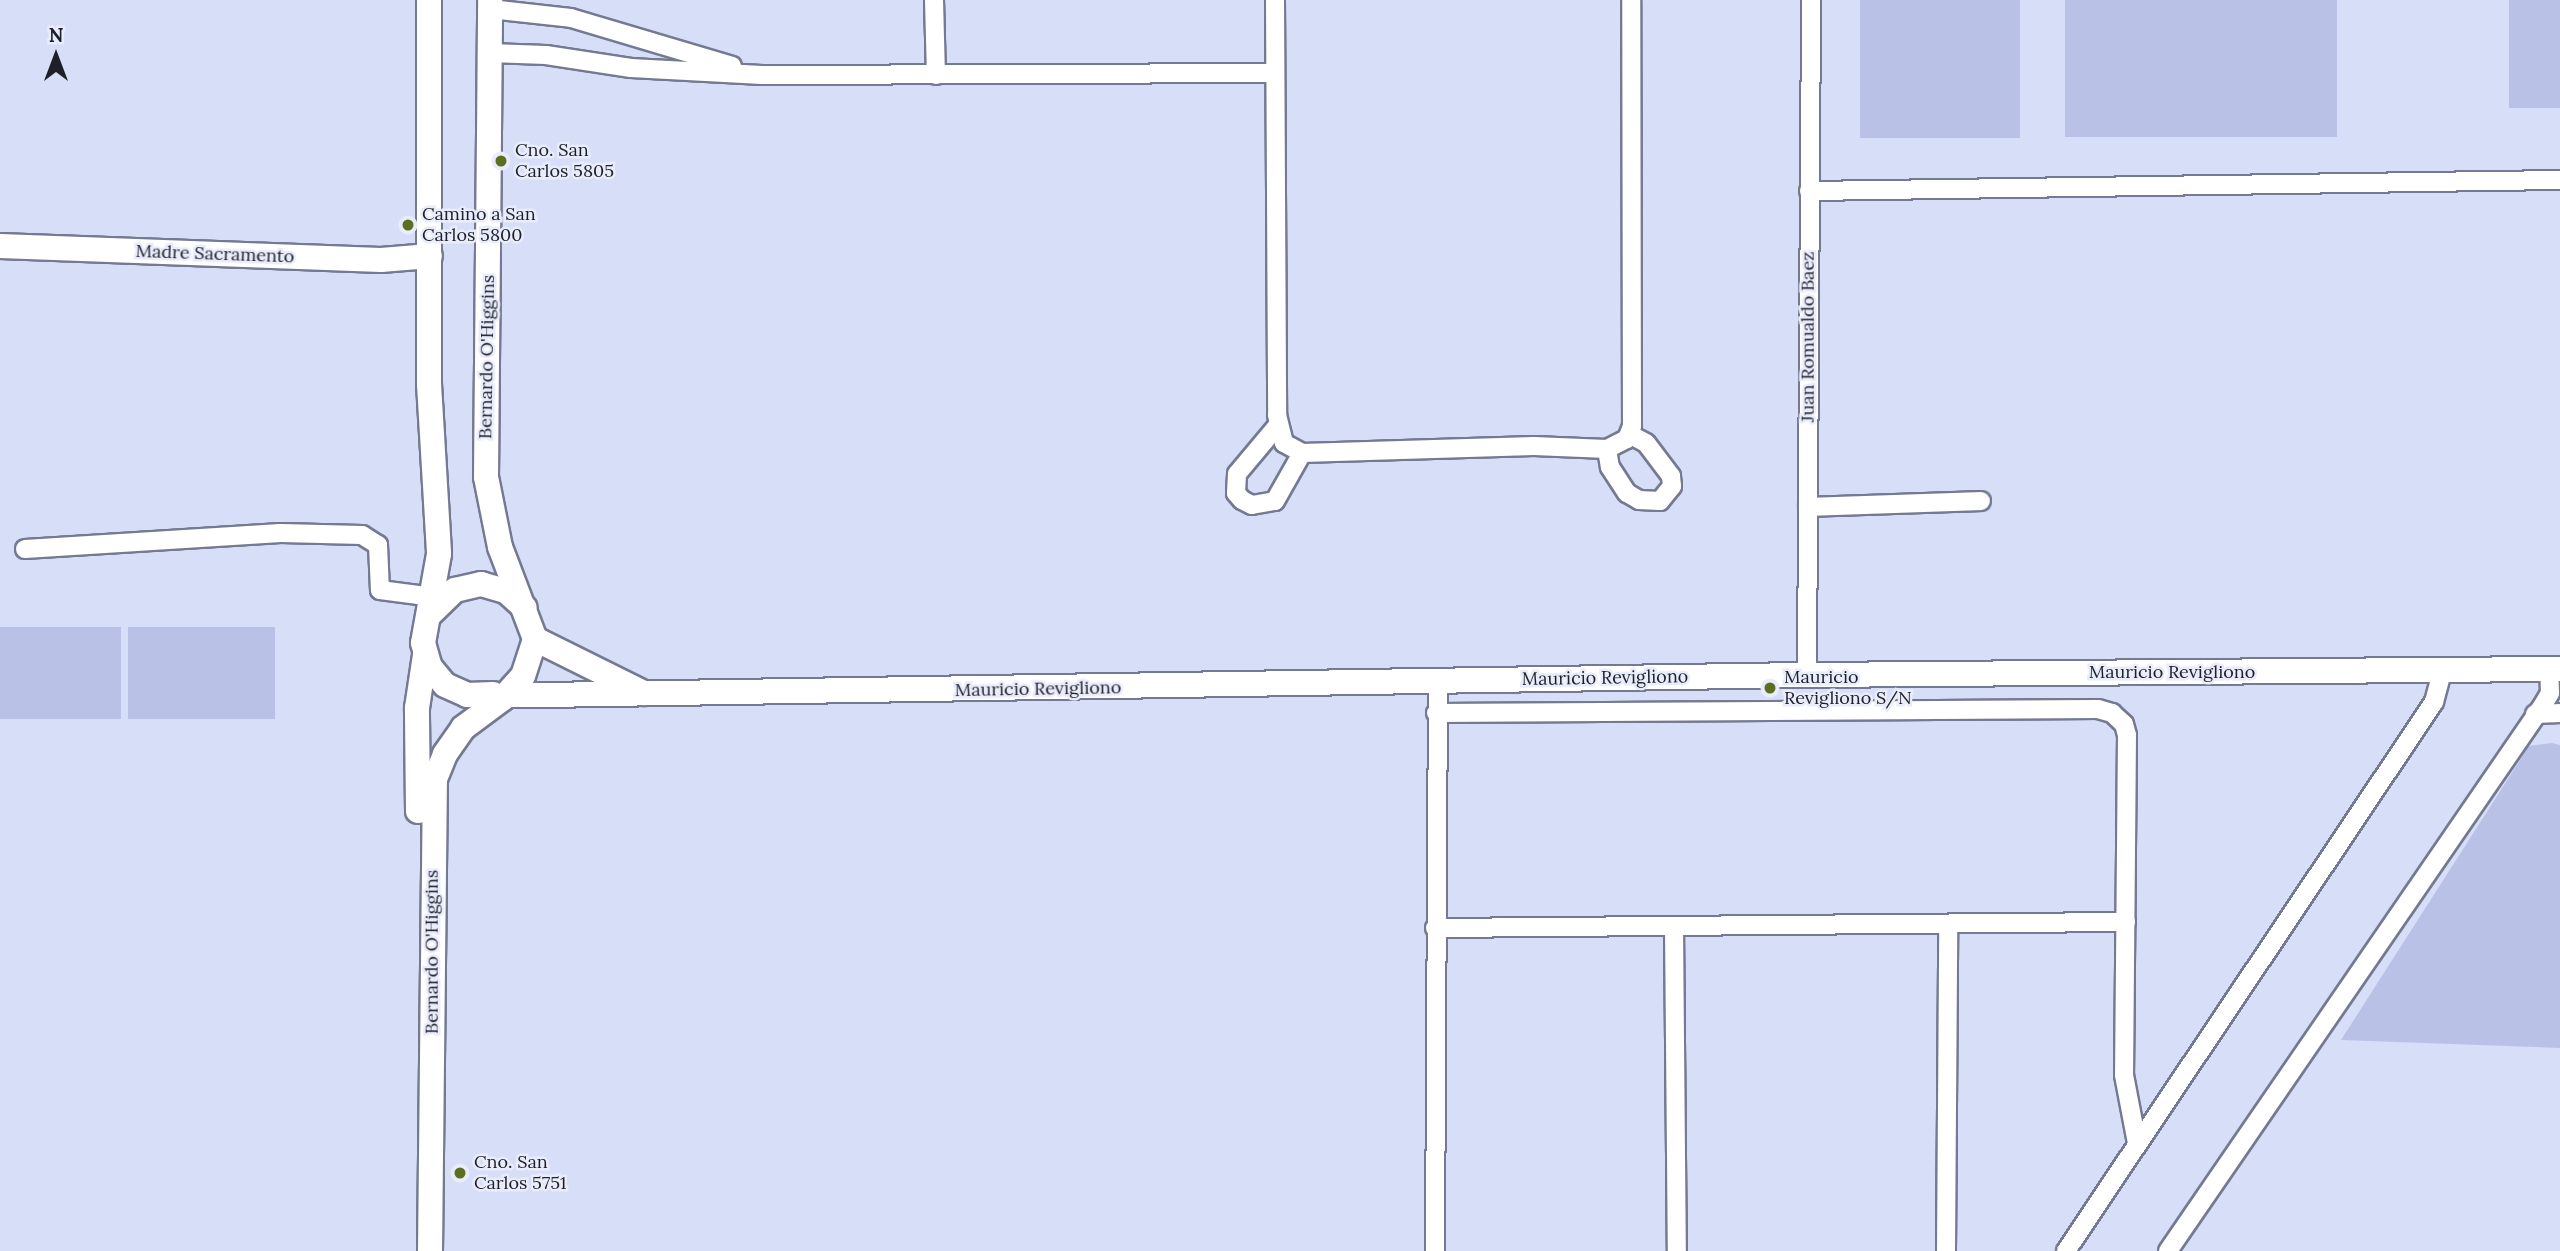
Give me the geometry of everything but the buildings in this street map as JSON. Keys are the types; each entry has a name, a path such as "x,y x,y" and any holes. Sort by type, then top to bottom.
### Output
{"main road":[{"name":"Bernardo O'Higgins","path":"417,1251 417,708 439,554 430,433 429,0"},
{"name":"Bernardo O'Higgins","path":"430,1251 435,779 444,754 463,728 530,665 534,630 500,547 486,477 490,5"},
{"name":"Madre Sacramento","path":"0,246 381,260 430,256"},
{"path":"431,608 444,597 481,584 506,591 534,630"},
{"name":"Mauricio Revigliono","path":"534,630 651,696"},
{"path":"425,655 445,685 499,693"},
{"name":"Mauricio Revigliono","path":"499,693 651,696 1807,675 2554,669"}],"street":[{"path":"934,0 936,75"},
{"path":"1275,0 1278,425 1284,443 1302,453 1607,449 1621,445 1629,434 1632,0"},
{"name":"Juan Romualdo Baez","path":"1807,675 1811,0"},
{"path":"490,5 572,18 762,75"},
{"path":"490,53 546,55 631,68 762,75 1275,73"},
{"path":"1809,191 2560,180"},
{"path":"1278,425 1237,474 1236,493 1252,505 1275,501 1302,453"},
{"path":"1607,449 1610,467 1627,493 1639,500 1660,501 1672,486 1671,476 1652,449 1629,434"},
{"path":"1808,508 1981,501"},
{"path":"25,550 281,533 362,535 378,545 380,590 431,608"},
{"path":"2066,1251 2434,702 2444,669"},
{"path":"2168,1251 2550,693 2554,669"},
{"path":"1435,1251 1437,681"},
{"path":"1436,713 2084,709 2112,713 2124,724 2127,735 2124,1075 2137,1143"},
{"path":"2535,714 2560,713"},
{"path":"1435,928 1948,926 2126,922"},
{"path":"1674,926 1677,1251"},
{"path":"1947,1251 1948,926"}],"shaded area":[{"path":"1860,0 2020,0 2020,138 1860,138"},
{"path":"2065,0 2337,0 2337,137 2065,137"},
{"path":"2509,0 2560,0 2560,108 2509,108"},
{"path":"0,627 121,627 121,719 0,719"},
{"path":"128,627 275,627 275,719 128,719"},
{"path":"2552,743 2560,745 2560,1048 2341,1040 2529,746"}],"place":[{"name":"Cno. San Carlos 5805","path":"501,161"},
{"name":"Camino a San Carlos 5800","path":"408,225"},
{"name":"Mauricio Revigliono S/N","path":"1770,688"},
{"name":"Cno. San Carlos 5751","path":"460,1173"}]}
